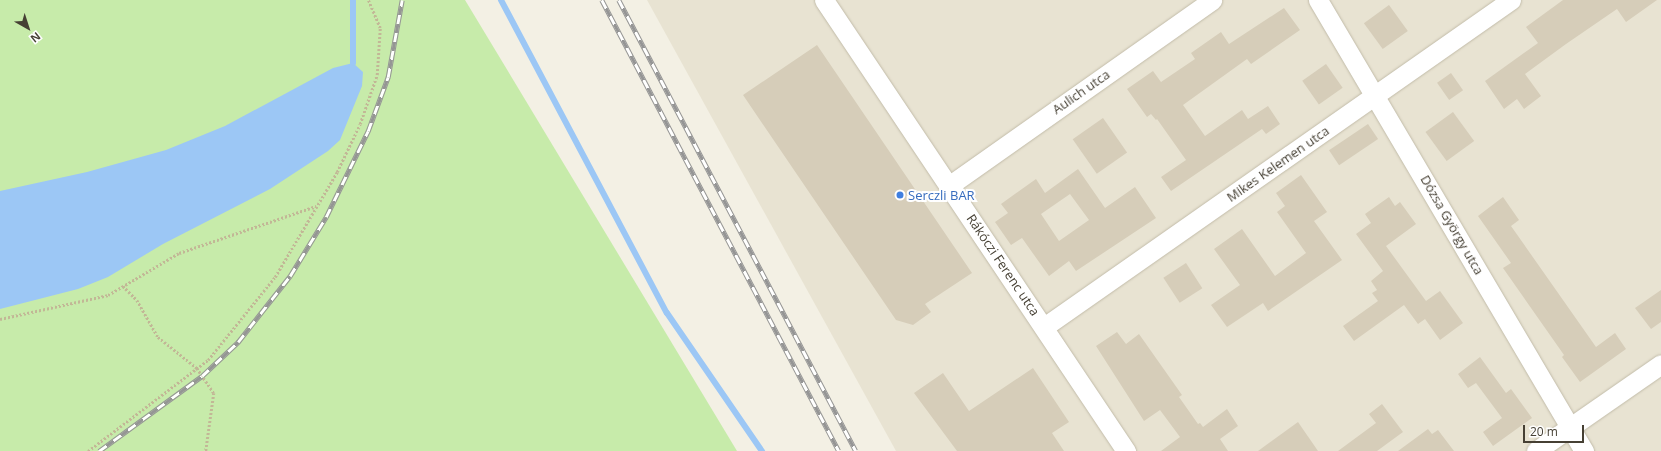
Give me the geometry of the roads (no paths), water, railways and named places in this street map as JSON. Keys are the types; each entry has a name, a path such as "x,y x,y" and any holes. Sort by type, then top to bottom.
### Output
{"street":[{"name":"Aulich utca","path":"950,185 1212,0"},
{"name":"Dózsa György utca","path":"1318,0 1584,451"},
{"name":"Mikes Kelemen utca","path":"1044,327 1511,0"},
{"name":"Rákóczi Ferenc utca","path":"831,3 1126,451"},
{"path":"1536,451 1661,364"}],"water":[{"path":"353,63 363,72 362,86 340,140 328,151 270,189 163,244 108,277 78,289 0,309 0,191 87,172 166,150 225,126 333,68"}],"waterway":[{"path":"353,0 353,63"},
{"path":"501,0 667,313 762,451"}],"railway":[{"path":"99,451 202,376 238,342 290,276 326,217 368,131 388,77 402,0"},
{"path":"602,0 839,451"},
{"path":"619,0 856,451"}],"place":[{"name":"Serczli BAR","path":"900,195"}]}
